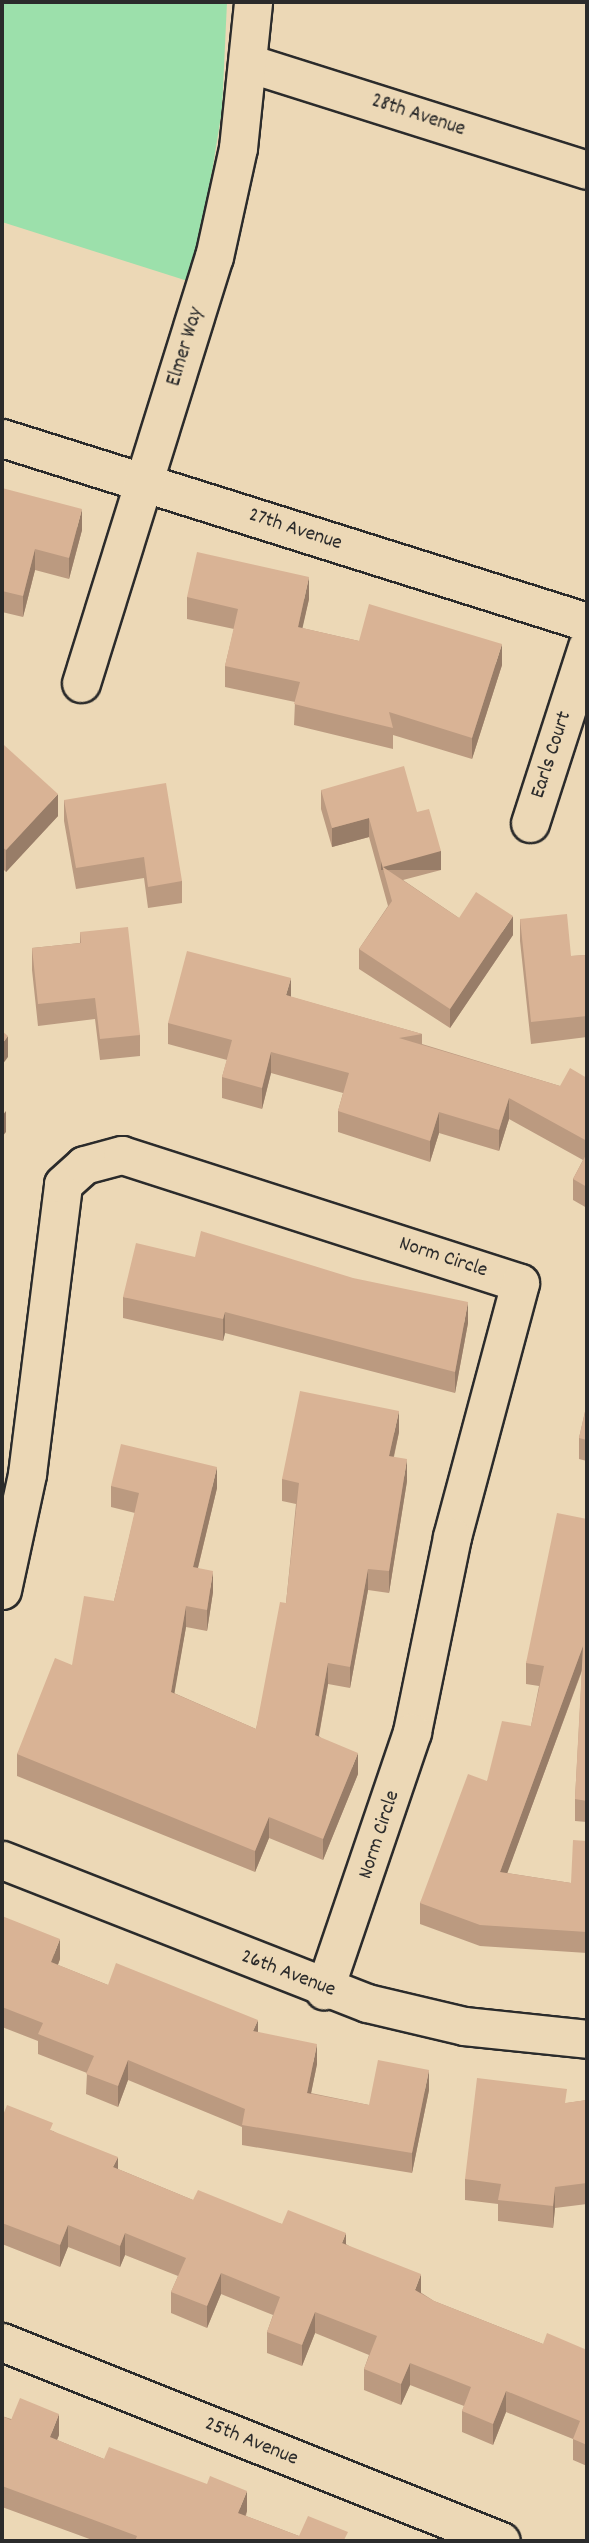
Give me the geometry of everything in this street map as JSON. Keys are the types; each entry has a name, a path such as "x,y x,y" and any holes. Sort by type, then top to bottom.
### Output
{"street":[{"name":"Elmer Way","path":"81,683 214,257 248,63 253,2"},
{"name":"28th Avenue","path":"248,63 587,170"},
{"name":"27th Avenue","path":"2,438 587,622"},
{"name":"Earls Court","path":"530,823 587,647"},
{"name":"Norm Circle","path":"2,1590 27,1474 63,1184 84,1165 122,1155 520,1283 488,1391 412,1732 324,1990"},
{"name":"26th Avenue","path":"2,1860 324,1990 464,2026 587,2039"},
{"name":"25th Avenue","path":"2,2342 501,2541"}],"green space":[{"path":"2,2 227,2 222,110 194,283 2,222"}],"building":[{"path":"2,488 82,509 69,558 35,549 23,596 2,591"},
{"path":"197,552 309,577 298,627 359,641 369,604 502,644 472,738 389,712 393,728 294,704 300,682 225,666 238,609 187,597"},
{"path":"4,745 58,794 6,850 2,847"},
{"path":"404,766 417,812 429,809 441,851 383,867 459,918 476,892 513,916 450,1009 359,949 392,901 369,818 332,828 321,790"},
{"path":"166,783 182,881 148,887 144,857 76,868 64,800"},
{"path":"567,914 571,956 587,955 587,1016 531,1022 520,919"},
{"path":"128,927 140,1035 100,1039 95,998 38,1004 32,948 81,943 80,932"},
{"path":"187,951 291,978 286,995 422,1034 399,1038 560,1086 570,1068 587,1078 587,1141 509,1098 499,1130 439,1112 430,1141 338,1111 349,1073 271,1052 262,1088 222,1077 232,1040 168,1023"},
{"path":"2,1031 8,1036 2,1044"},
{"path":"587,1153 587,1187 573,1179"},
{"path":"201,1231 353,1278 468,1302 455,1372 225,1312 223,1319 123,1297 136,1243 195,1257"},
{"path":"300,1391 399,1411 389,1456 407,1459 389,1571 368,1569 350,1667 328,1663 315,1735 358,1753 323,1839 269,1817 255,1851 17,1754 55,1658 72,1665 84,1596 114,1601 139,1493 111,1486 121,1444 217,1467 193,1567 213,1571 207,1610 186,1606 171,1692 256,1729 280,1602 286,1603 299,1483 282,1479"},
{"path":"587,1403 587,1440 579,1438"},
{"path":"557,1513 587,1519 587,1801 575,1799 583,1646 500,1872 571,1883 573,1840 587,1841 587,1932 480,1925 420,1903 468,1774 487,1781 502,1721 531,1726 544,1666 526,1663"},
{"path":"2,1916 60,1939 51,1962 108,1985 116,1963 258,2020 253,2031 317,2044 307,2093 369,2105 378,2060 429,2070 412,2153 242,2125 245,2109 128,2060 118,2086 86,2074 94,2056 38,2034 43,2023 2,2007"},
{"path":"477,2078 567,2089 565,2103 587,2100 587,2183 555,2187 553,2206 498,2200 501,2184 465,2179"},
{"path":"7,2105 53,2123 50,2130 118,2157 113,2167 193,2200 198,2190 282,2224 288,2210 346,2233 342,2243 421,2274 415,2290 434,2301 543,2344 547,2333 587,2350 587,2445 573,2439 580,2421 506,2391 493,2424 462,2411 471,2387 410,2363 401,2384 364,2369 377,2336 315,2312 302,2345 267,2332 280,2297 221,2273 207,2306 171,2292 186,2258 125,2233 120,2246 68,2225 60,2245 2,2223 2,2118"},
{"path":"20,2398 59,2414 50,2437 104,2459 109,2447 207,2484 210,2476 247,2491 238,2513 299,2536 308,2516 348,2532 344,2540 348,2541 135,2541 137,2536 2,2486 2,2416 11,2420"}]}
